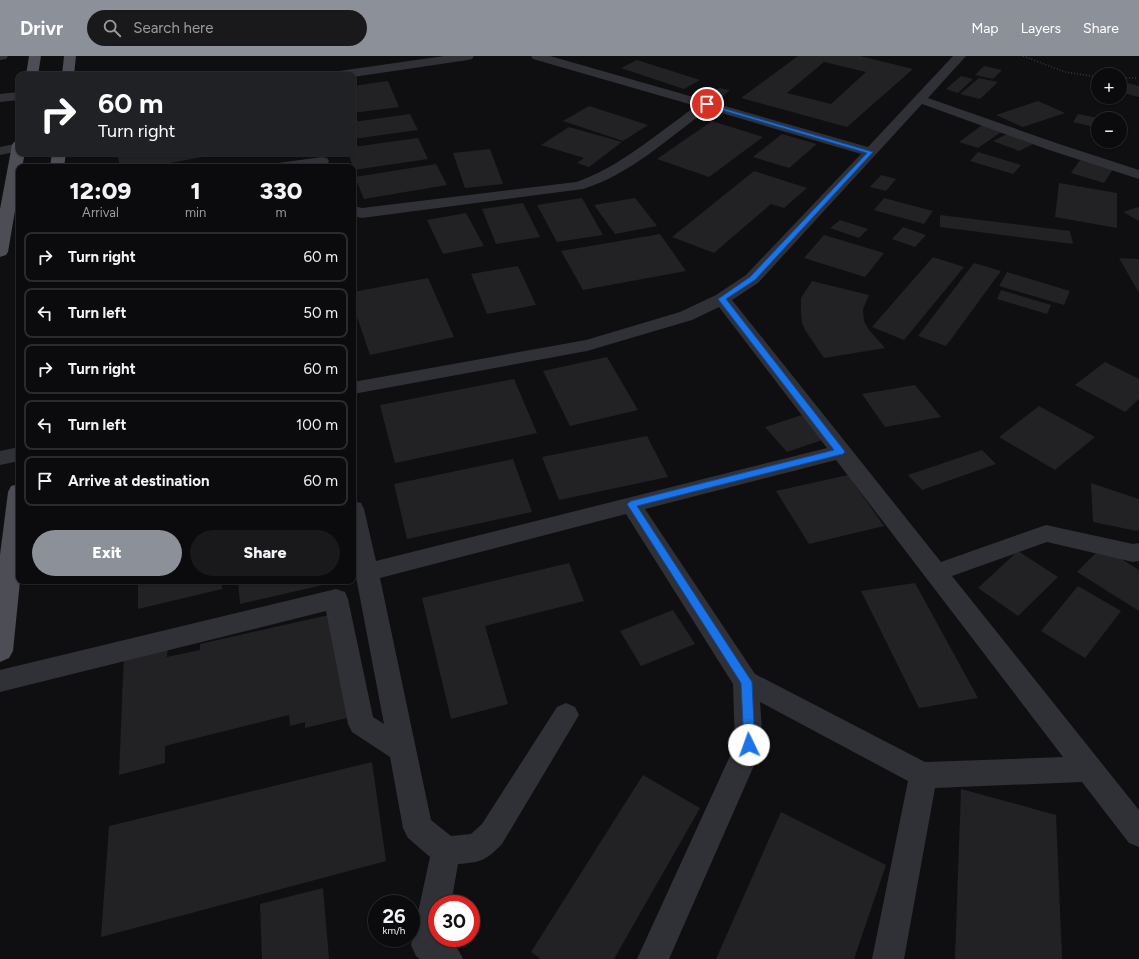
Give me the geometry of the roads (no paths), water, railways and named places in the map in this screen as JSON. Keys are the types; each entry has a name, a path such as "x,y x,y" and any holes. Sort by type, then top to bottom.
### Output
{"main road":[{"path":"32,72 35,56"},
{"path":"68,72 70,56"},
{"path":"0,252 17,156"},
{"path":"0,651 16,517"}],"street":[{"path":"356,72 468,56"},
{"path":"537,56 870,152"},
{"path":"356,387 587,345 686,316 722,299 752,279 960,56"},
{"path":"0,98 16,96"},
{"path":"920,99 1054,147 1139,175"},
{"path":"356,212 362,213 578,186 594,181 620,166 707,104"},
{"path":"0,151 16,147"},
{"path":"298,164 321,160"},
{"path":"722,299 1089,769 1137,823"},
{"path":"367,572 840,452"},
{"path":"0,458 16,455"},
{"path":"631,504 746,682 923,775 1089,769"},
{"path":"356,522 418,828 446,851 477,848 492,834 566,715"},
{"path":"935,573 1046,533 1133,553 1139,552"},
{"path":"0,681 336,599 361,724 402,750"},
{"path":"653,959 749,745 746,682"},
{"path":"888,959 923,775"},
{"path":"446,851 428,944 447,959"}]}
